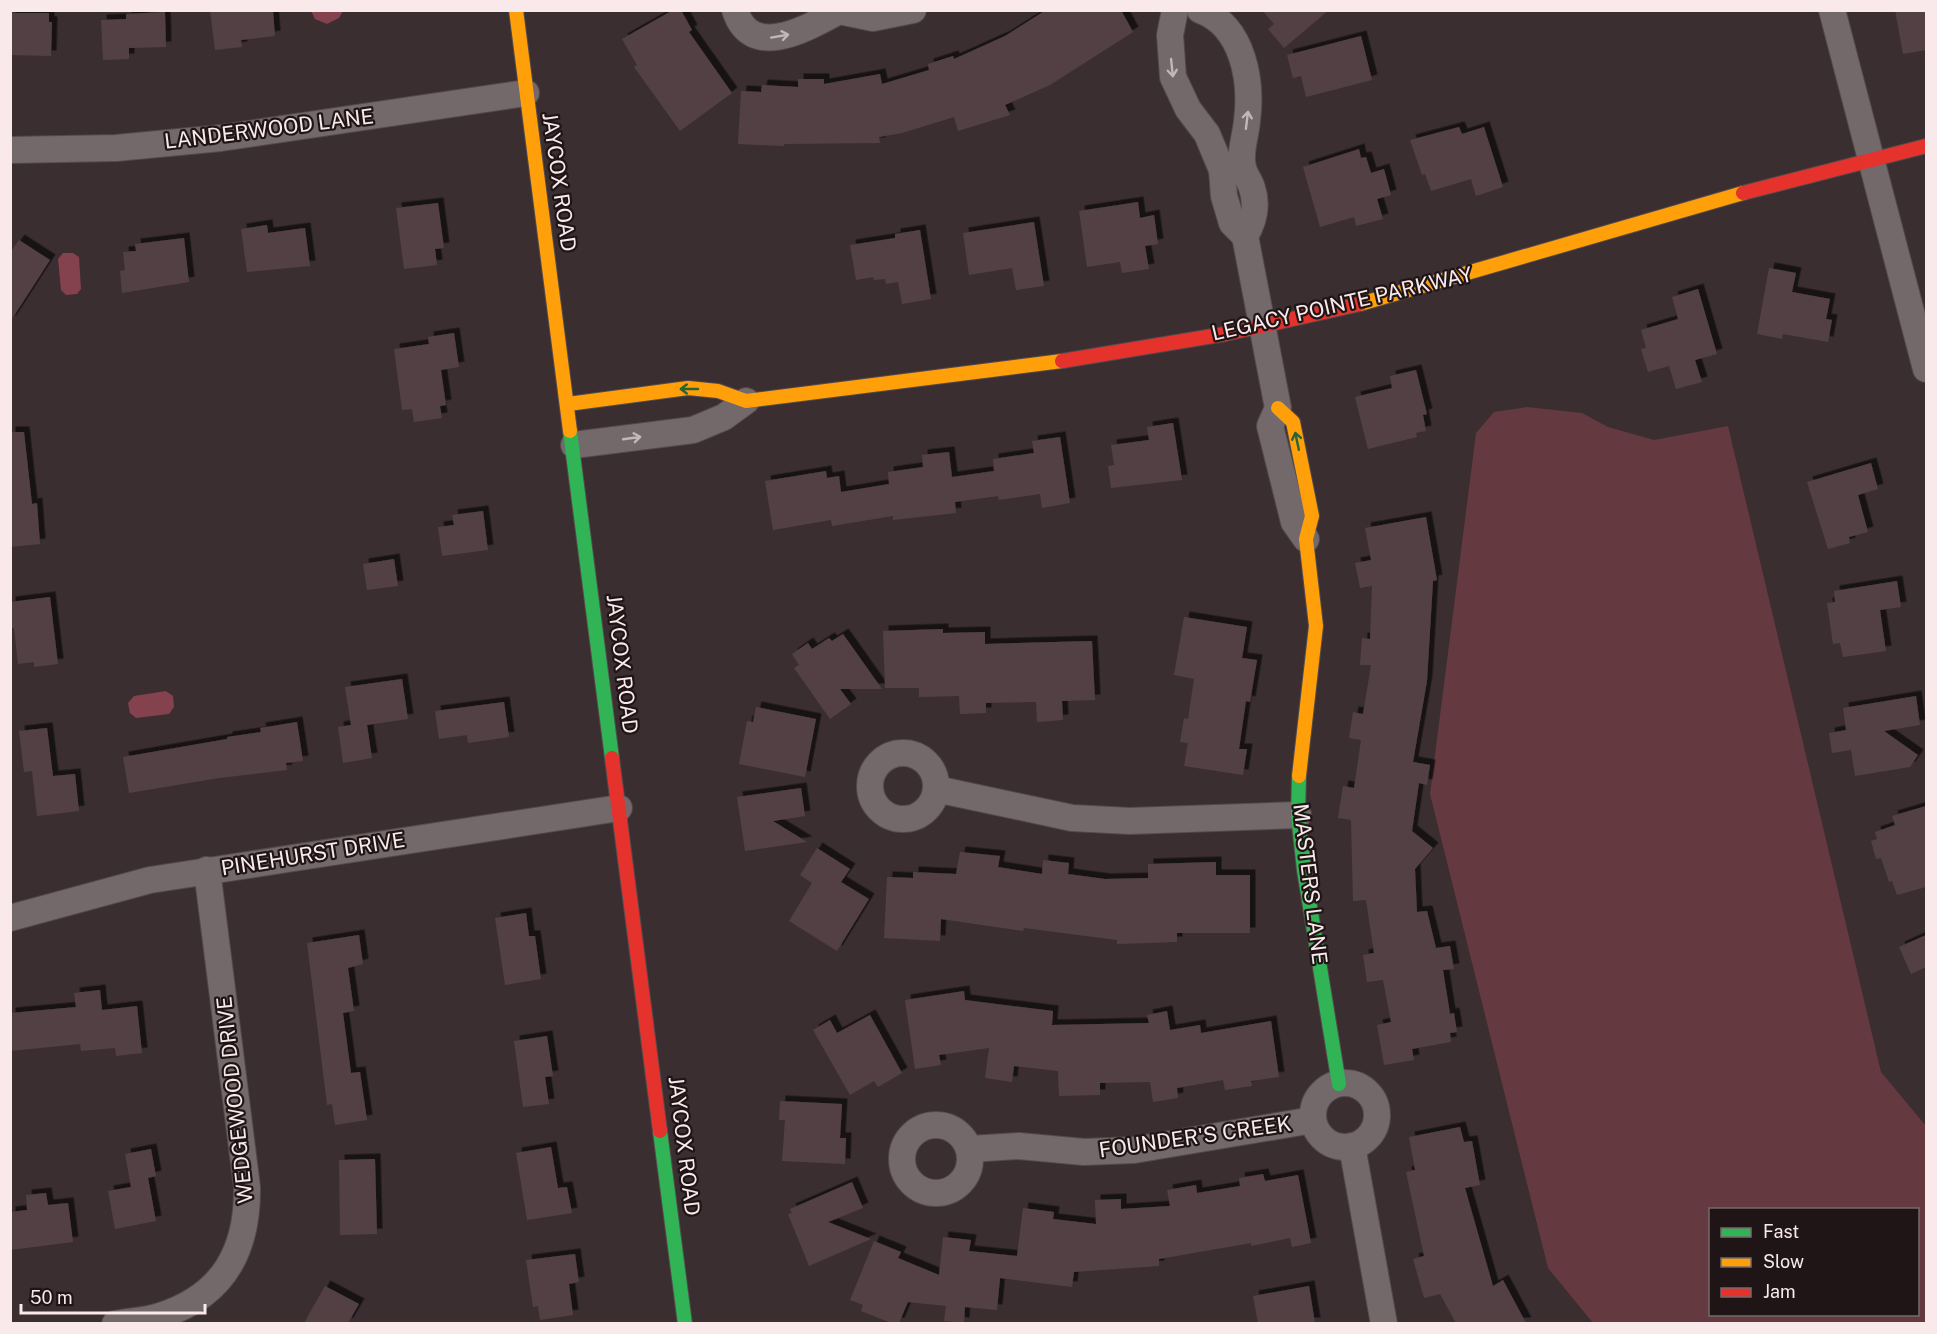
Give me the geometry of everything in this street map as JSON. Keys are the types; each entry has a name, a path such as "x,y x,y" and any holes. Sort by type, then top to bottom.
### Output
{"street":[{"name":"JAYCOX ROAD","path":"516,10 686,1323"},
{"path":"735,10 738,19 748,32 764,38 804,30 839,11 873,18 913,10"},
{"path":"1175,10 1170,34 1173,77 1188,109 1232,168"},
{"path":"1200,10 1208,13 1230,33 1242,56 1250,88 1232,168"},
{"path":"1832,10 1926,369"},
{"name":"LANDERWOOD LANE","path":"10,150 116,148 221,138 526,93"},
{"name":"LEGACY POINTE PARKWAY","path":"568,404 688,388 718,391 746,401 1125,351 1262,326 1421,288 1789,181 1926,146"},
{"name":"MASTERS LANE","path":"1232,168 1253,189 1254,220 1245,236 1278,408 1270,426 1292,471 1294,522 1306,539 1316,626 1299,780 1298,815 1304,870 1339,1084"},
{"name":"LEGACY POINTE PARKWAY","path":"574,445 693,430 724,417 746,401"},
{"path":"936,789 1072,818 1130,821 1298,815"},
{"name":"PINEHURST DRIVE","path":"10,918 150,880 619,808"},
{"name":"WEDGEWOOD DRIVE","path":"115,1323 158,1317 187,1306 211,1288 231,1264 246,1226 247,1187 207,870"},
{"path":"1339,1084 1360,1087 1374,1103 1377,1114 1370,1135 1352,1146 1331,1144 1322,1138 1313,1120 1313,1110 1322,1093 1339,1084"},
{"name":"FOUNDER'S CREEK","path":"969,1149 1018,1146 1084,1152 1134,1150 1313,1120"},
{"path":"1352,1146 1384,1323"}],"shaded area":[{"path":"311,10 343,11 339,18 327,24 315,19"},
{"path":"63,253 73,253 79,257 81,289 77,294 66,295 61,290 58,259"},
{"path":"1527,407 1582,413 1608,427 1654,440 1728,426 1881,1072 1926,1126 1926,1323 1593,1323 1548,1268 1430,794 1476,433 1494,412"},
{"path":"166,691 173,696 174,707 169,714 136,718 130,713 128,703 134,696"}],"building":[{"path":"210,10 273,10 275,36 241,40 242,47 215,50"},
{"path":"673,10 681,10 692,30 689,32 732,93 680,131 634,67 637,65 622,39"},
{"path":"1046,10 1121,10 1133,32 1050,85 1005,105 1010,115 958,131 954,117 902,133 879,137 880,143 784,144 784,146 738,144 741,91 761,92 762,85 798,87 798,79 824,79 824,84 880,74 882,84 929,70 928,64 953,56 954,59 1005,36"},
{"path":"1262,10 1329,10 1284,48 1268,29 1274,24"},
{"path":"1895,10 1926,10 1926,50 1903,54"},
{"path":"165,12 166,47 129,48 129,59 103,60 101,20 126,19 126,14"},
{"path":"10,13 49,13 49,22 52,22 51,56 10,55"},
{"path":"1361,36 1372,80 1306,97 1301,76 1293,78 1287,55"},
{"path":"1459,127 1462,134 1484,127 1503,187 1476,196 1471,179 1431,191 1425,174 1422,175 1410,140"},
{"path":"1359,149 1361,158 1366,157 1371,173 1384,169 1391,195 1377,199 1383,219 1356,226 1354,217 1320,227 1303,167"},
{"path":"1138,202 1140,218 1154,215 1158,244 1145,246 1149,269 1122,273 1120,262 1087,267 1079,211"},
{"path":"438,203 444,248 435,249 437,265 404,269 396,208"},
{"path":"1034,222 1044,286 1016,290 1012,268 969,275 963,233"},
{"path":"267,225 268,233 305,228 310,266 247,272 241,229"},
{"path":"920,230 931,299 902,304 898,282 886,284 885,279 874,280 873,277 856,280 850,245 895,238 895,234"},
{"path":"184,238 189,282 122,293 120,271 125,270 123,252 136,251 135,244"},
{"path":"19,240 50,260 10,322 10,253"},
{"path":"1769,268 1796,273 1792,292 1830,299 1826,319 1832,320 1828,342 1783,334 1782,339 1757,334"},
{"path":"1698,289 1717,354 1695,360 1702,382 1676,389 1669,366 1648,372 1641,349 1646,348 1641,330 1678,319 1672,297"},
{"path":"454,333 459,367 441,370 446,405 440,406 442,418 414,422 412,409 402,410 394,349 429,344 428,337"},
{"path":"1416,370 1427,414 1423,415 1426,431 1416,433 1417,437 1368,449 1355,397 1392,388 1390,376"},
{"path":"1173,423 1182,480 1111,488 1108,466 1114,465 1111,445 1149,440 1147,427"},
{"path":"10,432 24,432 32,504 37,503 40,544 10,547"},
{"path":"1060,437 1070,503 1042,508 1040,494 999,500 998,496 955,502 956,513 893,520 893,516 832,526 831,520 773,530 765,481 826,471 827,478 839,476 841,492 889,484 888,472 923,467 922,455 949,452 952,477 994,471 993,459 1034,453 1032,441"},
{"path":"1871,463 1878,489 1858,495 1868,532 1849,537 1850,543 1828,549 1807,482"},
{"path":"483,511 488,550 442,556 438,527 454,525 452,515"},
{"path":"1426,517 1437,580 1433,581 1427,681 1413,762 1430,765 1427,785 1419,783 1412,831 1433,848 1415,869 1417,912 1427,911 1436,948 1450,946 1454,969 1443,970 1450,1014 1454,1013 1457,1032 1450,1033 1451,1042 1412,1049 1414,1060 1384,1065 1377,1025 1391,1022 1383,980 1367,982 1363,955 1374,953 1366,900 1353,901 1351,820 1338,818 1343,786 1354,788 1361,740 1349,738 1353,712 1363,714 1371,665 1360,665 1362,638 1370,639 1372,586 1360,588 1355,563 1371,560 1365,528"},
{"path":"394,559 398,586 367,590 363,564"},
{"path":"1897,581 1901,607 1880,610 1886,651 1843,657 1840,643 1833,644 1827,603 1835,602 1834,591"},
{"path":"50,597 58,664 34,667 34,662 18,664 14,628 10,628 10,602"},
{"path":"1184,617 1247,627 1242,658 1257,660 1250,702 1246,701 1239,749 1247,749 1243,775 1184,766 1188,743 1180,742 1184,718 1188,719 1194,679 1174,675"},
{"path":"943,629 943,633 985,632 985,644 1092,641 1095,700 1062,701 1063,720 1037,722 1036,702 986,703 986,713 960,714 959,696 919,697 919,688 885,688 883,631"},
{"path":"843,634 882,689 840,689 851,704 830,719 794,668 799,665 792,654 808,643 812,649 829,638 832,641"},
{"path":"402,679 408,719 367,725 372,758 343,763 338,727 351,725 345,687"},
{"path":"1916,696 1920,725 1884,731 1918,755 1910,767 1855,776 1851,750 1832,753 1829,733 1846,730 1843,708"},
{"path":"504,702 509,737 468,743 467,735 439,739 435,711"},
{"path":"756,707 816,719 805,777 739,764 747,721 753,722"},
{"path":"297,722 303,761 286,763 287,770 219,778 129,793 123,757 227,739 227,737 261,732 260,728"},
{"path":"47,728 53,776 75,774 79,811 37,816 32,771 24,772 19,731"},
{"path":"801,788 805,816 773,821 807,842 745,851 737,797"},
{"path":"1926,806 1926,887 1897,895 1892,881 1889,882 1881,858 1876,859 1871,841 1877,839 1875,832 1895,825 1892,816"},
{"path":"817,848 850,869 841,882 869,899 837,951 789,921 812,883 800,875"},
{"path":"960,852 1000,856 998,867 1042,874 1043,860 1069,863 1068,874 1105,879 1148,878 1148,864 1216,862 1216,875 1250,875 1250,933 1177,933 1177,942 1117,944 1117,940 1024,928 1023,931 941,919 940,941 884,938 887,877 913,878 913,872 956,874"},
{"path":"526,913 529,936 535,936 541,979 505,985 495,918"},
{"path":"359,935 363,964 348,968 354,1011 343,1013 351,1073 360,1072 367,1120 335,1125 332,1104 327,1105 307,943"},
{"path":"1926,935 1926,967 1911,974 1899,947"},
{"path":"100,990 102,1010 137,1006 142,1053 116,1056 115,1048 81,1051 80,1044 10,1051 10,1013 76,1007 74,993"},
{"path":"964,991 965,1000 1053,1011 1052,1025 1149,1023 1147,1015 1167,1011 1170,1030 1200,1025 1201,1033 1271,1021 1279,1077 1251,1081 1252,1086 1225,1090 1223,1080 1177,1088 1178,1098 1153,1102 1150,1082 1100,1083 1100,1095 1059,1096 1058,1071 1014,1066 1012,1082 985,1078 989,1048 939,1055 941,1065 915,1069 905,1000"},
{"path":"870,1015 902,1073 878,1087 874,1081 850,1095 813,1030 830,1020 837,1033"},
{"path":"547,1036 553,1076 545,1077 549,1104 523,1107 514,1041"},
{"path":"780,1101 842,1104 840,1138 846,1138 845,1164 782,1161 785,1120 779,1120"},
{"path":"1460,1127 1464,1142 1472,1141 1480,1185 1465,1188 1493,1286 1503,1280 1526,1323 1456,1323 1440,1294 1424,1298 1413,1259 1424,1256 1406,1172 1415,1170 1409,1137"},
{"path":"551,1147 558,1188 567,1187 572,1213 527,1220 516,1153"},
{"path":"151,1149 156,1176 148,1178 156,1221 115,1229 108,1191 131,1187 125,1154"},
{"path":"375,1159 377,1234 340,1235 339,1160"},
{"path":"1263,1174 1265,1181 1298,1175 1311,1243 1292,1247 1290,1238 1159,1259 1159,1266 1074,1272 1072,1287 1000,1278 997,1310 965,1307 964,1323 944,1321 946,1306 908,1302 899,1323 891,1323 861,1311 863,1305 850,1300 874,1241 901,1252 898,1258 939,1275 943,1237 971,1240 969,1251 1017,1256 1023,1208 1054,1212 1053,1219 1096,1224 1095,1200 1121,1199 1121,1209 1170,1206 1167,1190 1196,1185 1197,1193 1240,1186 1239,1178"},
{"path":"852,1182 863,1208 828,1222 871,1239 809,1266 788,1214 792,1213 790,1209"},
{"path":"46,1193 48,1205 68,1203 73,1242 10,1250 10,1212 27,1210 26,1195"},
{"path":"575,1254 579,1282 569,1284 573,1315 540,1320 538,1306 533,1307 526,1260"},
{"path":"325,1286 359,1304 348,1323 304,1323"},
{"path":"1309,1286 1315,1323 1258,1323 1253,1296"}],"traffic: fast":[{"path":"570,431 612,758"},
{"path":"1299,776 1298,815 1304,870 1339,1084"},
{"path":"660,1131 685,1324"}],"traffic: slow":[{"path":"516,10 570,431"},
{"path":"1360,304 1743,193"},
{"path":"568,404 688,388 718,391 746,401 1062,361"},
{"path":"1278,408 1293,422 1312,516 1306,539 1316,626 1299,776"}],"traffic: jam":[{"path":"1743,193 1926,146"},
{"path":"1062,361 1225,334 1360,304"},
{"path":"612,758 660,1131"}]}
